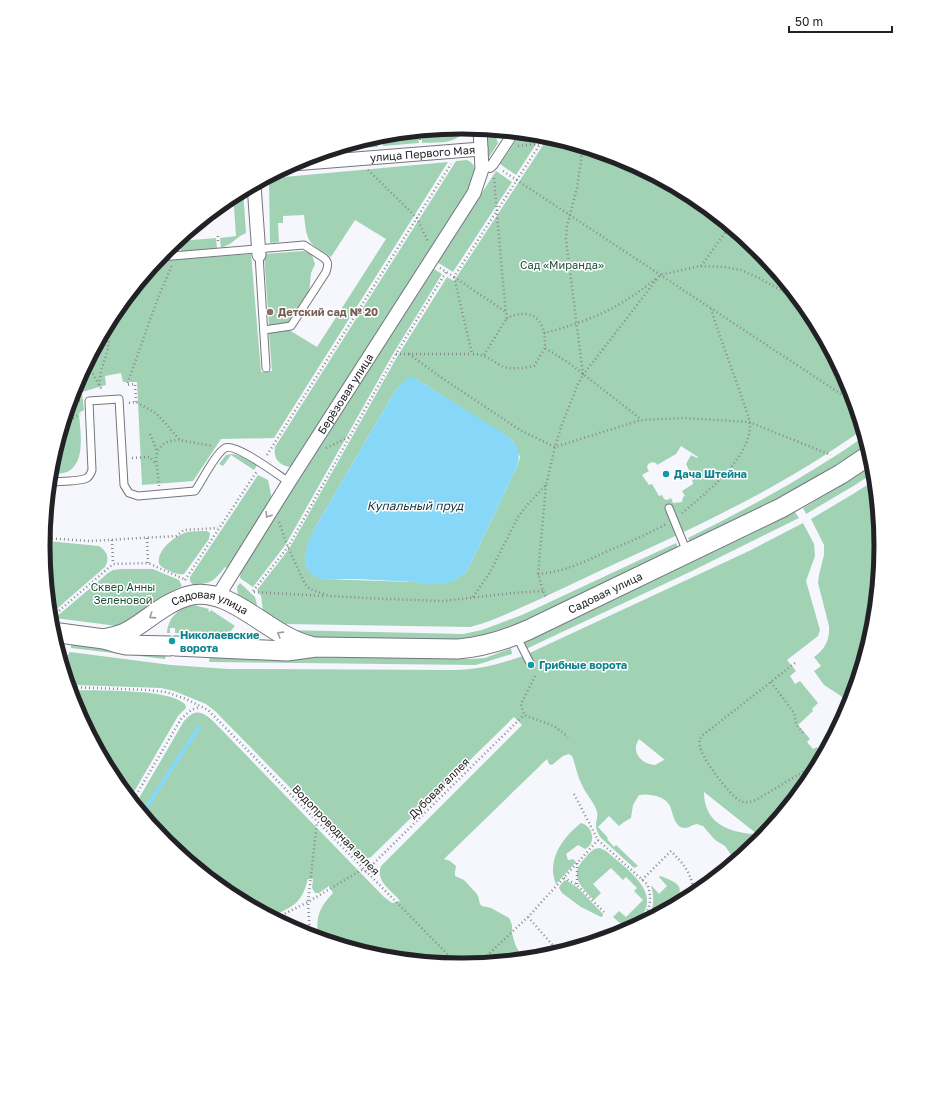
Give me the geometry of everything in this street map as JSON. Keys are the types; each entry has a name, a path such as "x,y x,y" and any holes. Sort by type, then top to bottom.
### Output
{"main road":[{"name":"Садовая улица","path":"104,638 124,633 178,599 196,594 208,594 218,596 237,606 286,637 304,645 316,647 443,649 472,648 496,643 687,554 786,505 841,474 865,458"},
{"name":"Садовая улица","path":"58,627 104,638 117,643 126,644 287,651 316,647"}],"street":[{"name":"Берёзовая улица","path":"218,596 474,193 482,169 480,135"},
{"path":"491,166 510,137"},
{"name":"улица Первого Мая","path":"312,162 481,149"},
{"path":"254,190 259,252"}],"lane":[{"path":"170,256 259,252 304,245 324,258 328,265 326,272 291,326 264,330"},
{"path":"259,252 266,368"},
{"path":"56,482 82,480 91,475 89,401 119,399 124,485 127,491 133,495 138,496 195,491 212,463 225,448 236,448 289,482"},
{"path":"669,508 687,554"},
{"path":"516,635 531,666"}],"path":[{"path":"420,137 421,146"},
{"path":"380,142 381,149"},
{"path":"472,354 454,277 541,143"},
{"path":"504,147 546,143"},
{"path":"582,152 576,188 569,214 566,239 583,375"},
{"path":"184,579 262,464 454,160"},
{"path":"491,166 517,180 848,399"},
{"path":"491,166 498,210 500,252 507,318"},
{"path":"364,167 417,218 431,247"},
{"path":"700,266 727,230"},
{"path":"176,256 162,285 128,385 135,384 136,402 157,414 180,440"},
{"path":"430,262 506,312"},
{"path":"544,334 597,315 616,306 638,292 660,275 700,266 724,267 741,270 790,295"},
{"path":"446,272 396,354 288,547 254,592 443,600 543,591"},
{"path":"547,599 538,574 546,485 554,447 567,411 583,375 660,275"},
{"path":"538,574 552,573 567,569 650,533 674,519 703,496 740,455 747,440 749,422 710,308"},
{"path":"396,354 484,355 503,367 525,368 534,366 545,348 542,326 533,316 517,314 507,318 484,355"},
{"path":"99,384 101,371 108,349 109,334"},
{"path":"545,348 569,363 642,420"},
{"path":"409,354 439,376 520,430 554,447 642,420 684,418 749,422 831,455"},
{"path":"91,369 107,399"},
{"path":"70,421 89,409"},
{"path":"150,434 157,452"},
{"path":"160,494 156,456 159,448 166,442 171,440 180,440 225,448"},
{"path":"123,459 150,458 157,466"},
{"path":"473,597 489,574 518,517 546,485"},
{"path":"274,506 288,547 305,584 310,589 329,596"},
{"path":"50,538 90,541 147,538 176,536 184,530 219,528"},
{"path":"147,538 148,563"},
{"path":"112,540 113,564"},
{"path":"57,619 113,564 148,563 184,579 186,583"},
{"path":"795,663 701,738 700,748 705,758 730,793 745,802 756,800 811,767"},
{"path":"535,676 521,704 524,715 554,726 568,737"},
{"path":"771,682 794,713 796,724 803,733"},
{"name":"Водопроводная аллея","path":"75,687 160,691 177,696 214,715 364,871 452,959"},
{"path":"135,797 181,718 191,710 201,707"},
{"name":"Дубовая аллея","path":"280,916 364,871 524,715"},
{"path":"574,794 598,840 646,882 650,900 648,912 645,916"},
{"path":"310,930 308,902 317,822"},
{"path":"484,958 528,917 598,840"},
{"path":"642,880 671,851 688,870 694,888"},
{"path":"577,863 577,883 579,886"},
{"path":"564,878 579,886 606,914"},
{"path":"528,917 555,948"}],"green space":[{"path":"462,134 453,140 422,143 422,137"},
{"path":"487,135 495,136 498,143 488,159"},
{"path":"418,137 419,143 383,146 383,142"},
{"path":"517,138 538,141 516,175 500,164"},
{"name":"Сад «Миранда»","path":"545,142 569,148 620,165 669,189 714,219 734,236 773,275 790,295 820,340 844,389 859,432 803,469 707,521 546,596 484,623 470,627 285,624 263,611 261,596 257,590 289,549 397,357 447,277 454,281","holes":["416,379 513,441 520,457 517,467 467,571 462,576 444,583 322,579 308,570 305,557 306,550 315,528 395,391 401,384","681,446 698,457 697,458 691,455 686,464 693,484 682,491 685,496 683,497 682,502 673,503 671,498 667,500 664,499 662,495 659,496 652,484 649,485 642,475 649,471 647,468 648,464 652,462 656,463 657,465 676,454"]},
{"path":"377,143 378,147 356,148"},
{"path":"467,160 473,164 475,170 473,184 294,464 289,467 282,465 276,458 275,447 456,161"},
{"path":"448,162 274,438 221,439 193,481 142,485 137,382 123,382 121,373 105,376 106,385 82,392 84,410 79,413 81,444 78,460 69,471 57,474 64,440 72,414 81,389 105,340 135,295 166,260 251,254 261,372 272,371 269,333 289,330 317,347 386,239 355,220 331,257 313,245 310,241 306,232 304,215 283,216 283,223 278,223 279,242 270,243 269,182 279,177"},
{"path":"496,171 512,182 453,272 437,262"},
{"path":"243,197 246,233 230,244 221,248 220,238 236,236 234,207 228,207"},
{"path":"216,238 217,249 181,252 180,246 186,240"},
{"path":"303,251 312,255 315,264 311,273 309,293 290,322 269,326 264,254"},
{"path":"434,269 442,274 393,354 286,544 253,587 240,578 241,569"},
{"path":"861,439 863,448 825,472 690,543 688,538 734,515"},
{"path":"232,454 243,456 258,464 254,470 231,455 223,466 219,464 226,455"},
{"path":"867,468 869,476 806,514 803,508"},
{"path":"258,475 268,480 272,499 227,568 225,567 212,581 193,585 190,581 190,577"},
{"path":"870,483 874,520 874,573 867,627 861,653 845,701 841,696 824,685 814,671 821,666 814,657 821,651 828,640 829,626 818,583 824,555 824,545 811,519"},
{"path":"795,512 799,518 694,570 526,649 524,643"},
{"path":"803,523 814,544 815,556 806,581 820,630 818,636 787,660 796,671 790,676 795,684 800,681 818,703 812,709 813,711 798,725 810,739 807,742 813,749 817,747 821,751 790,798 754,838 733,858 725,846 715,840 703,826 697,824 685,828 679,826 668,803 656,796 647,794 639,795 633,805 631,818 619,826 609,816 598,827 614,847 616,845 638,866 634,868 601,838 598,833 596,828 596,809 580,782 572,756 569,754 563,756 552,765 549,764 547,759 444,859 450,861 456,866 455,876 464,880 476,893 482,906 491,908 509,918 512,925 512,933 515,944 520,954 462,959 409,955 356,945 318,933 319,914 324,904 333,893 329,886 319,893 315,893 312,888 313,879 308,879 299,900 295,904 276,914 256,904 211,874 191,857 171,838 137,801 184,721 192,714 204,714 215,723 384,897 392,903 400,901 382,881 380,877 381,866 522,725 514,717 371,857 361,860 215,711 206,704 174,691 161,688 74,685 65,658 70,652 171,665 229,669 463,670 481,668 523,656 749,551","holes":["639,739 665,760 655,765 642,760 636,749","704,792 757,834 737,832 718,823 709,813 705,802"]},
{"name":"Сквер Анны Зеленовой","path":"207,531 210,533 209,539 184,574 171,572 159,564 160,554 172,540 187,532"},
{"name":"Сквер Анны Зеленовой","path":"50,541 99,546 106,552 107,555 107,564 55,610 51,573"},
{"path":"676,543 678,548 504,630 483,637 462,640 310,638 285,630 463,634 482,630 522,615"},
{"name":"Сквер Анны Зеленовой","path":"153,569 179,580 182,586 168,593 117,626 57,618 56,617 113,570"},
{"path":"240,583 255,597 258,609 238,596 237,587"},
{"path":"194,605 209,609 208,611 210,612 211,610 235,626 229,633 223,635 175,633 175,628 170,628 170,633 167,633 172,618 175,614 184,608"},
{"path":"71,644 166,655 165,659 71,648"},
{"path":"511,648 512,654 476,665 209,662 210,656 471,659 485,658"},
{"path":"76,690 130,691 163,695 176,699 185,704 186,708 178,716 133,794 105,753 81,704"},
{"path":"581,823 591,831 591,843 589,847 585,849 578,845 566,854 568,860 573,859 576,862 556,884 553,875 553,866 558,850 568,835"},
{"path":"600,848 606,851 629,871 643,887 647,896 647,905 639,919 632,922 621,924 613,917 619,911 626,917 643,900 634,891 637,888 626,877 623,880 611,868 593,884 601,893 594,900 581,885 578,880 577,870 588,854 595,849"},
{"path":"659,877 664,877 672,881 678,886 680,891 675,900 650,914 653,901 651,885 659,894 667,886"},
{"path":"566,880 578,888 603,914 603,916 601,917 581,907 562,893 559,888"}],"water":[{"name":"Купальный пруд","path":"411,377 500,431 514,442 519,455 517,467 467,571 458,578 446,583 434,584 363,579 320,579 308,570 306,565 305,552 312,533 395,391 404,381"}],"waterway":[{"path":"145,810 199,727"}],"place":[{"name":"Детский сад № 20","path":"270,312"},
{"name":"Дача Штейна","path":"666,474"},
{"name":"Николаевские ворота","path":"172,641"},
{"name":"Грибные ворота","path":"531,665"}]}
